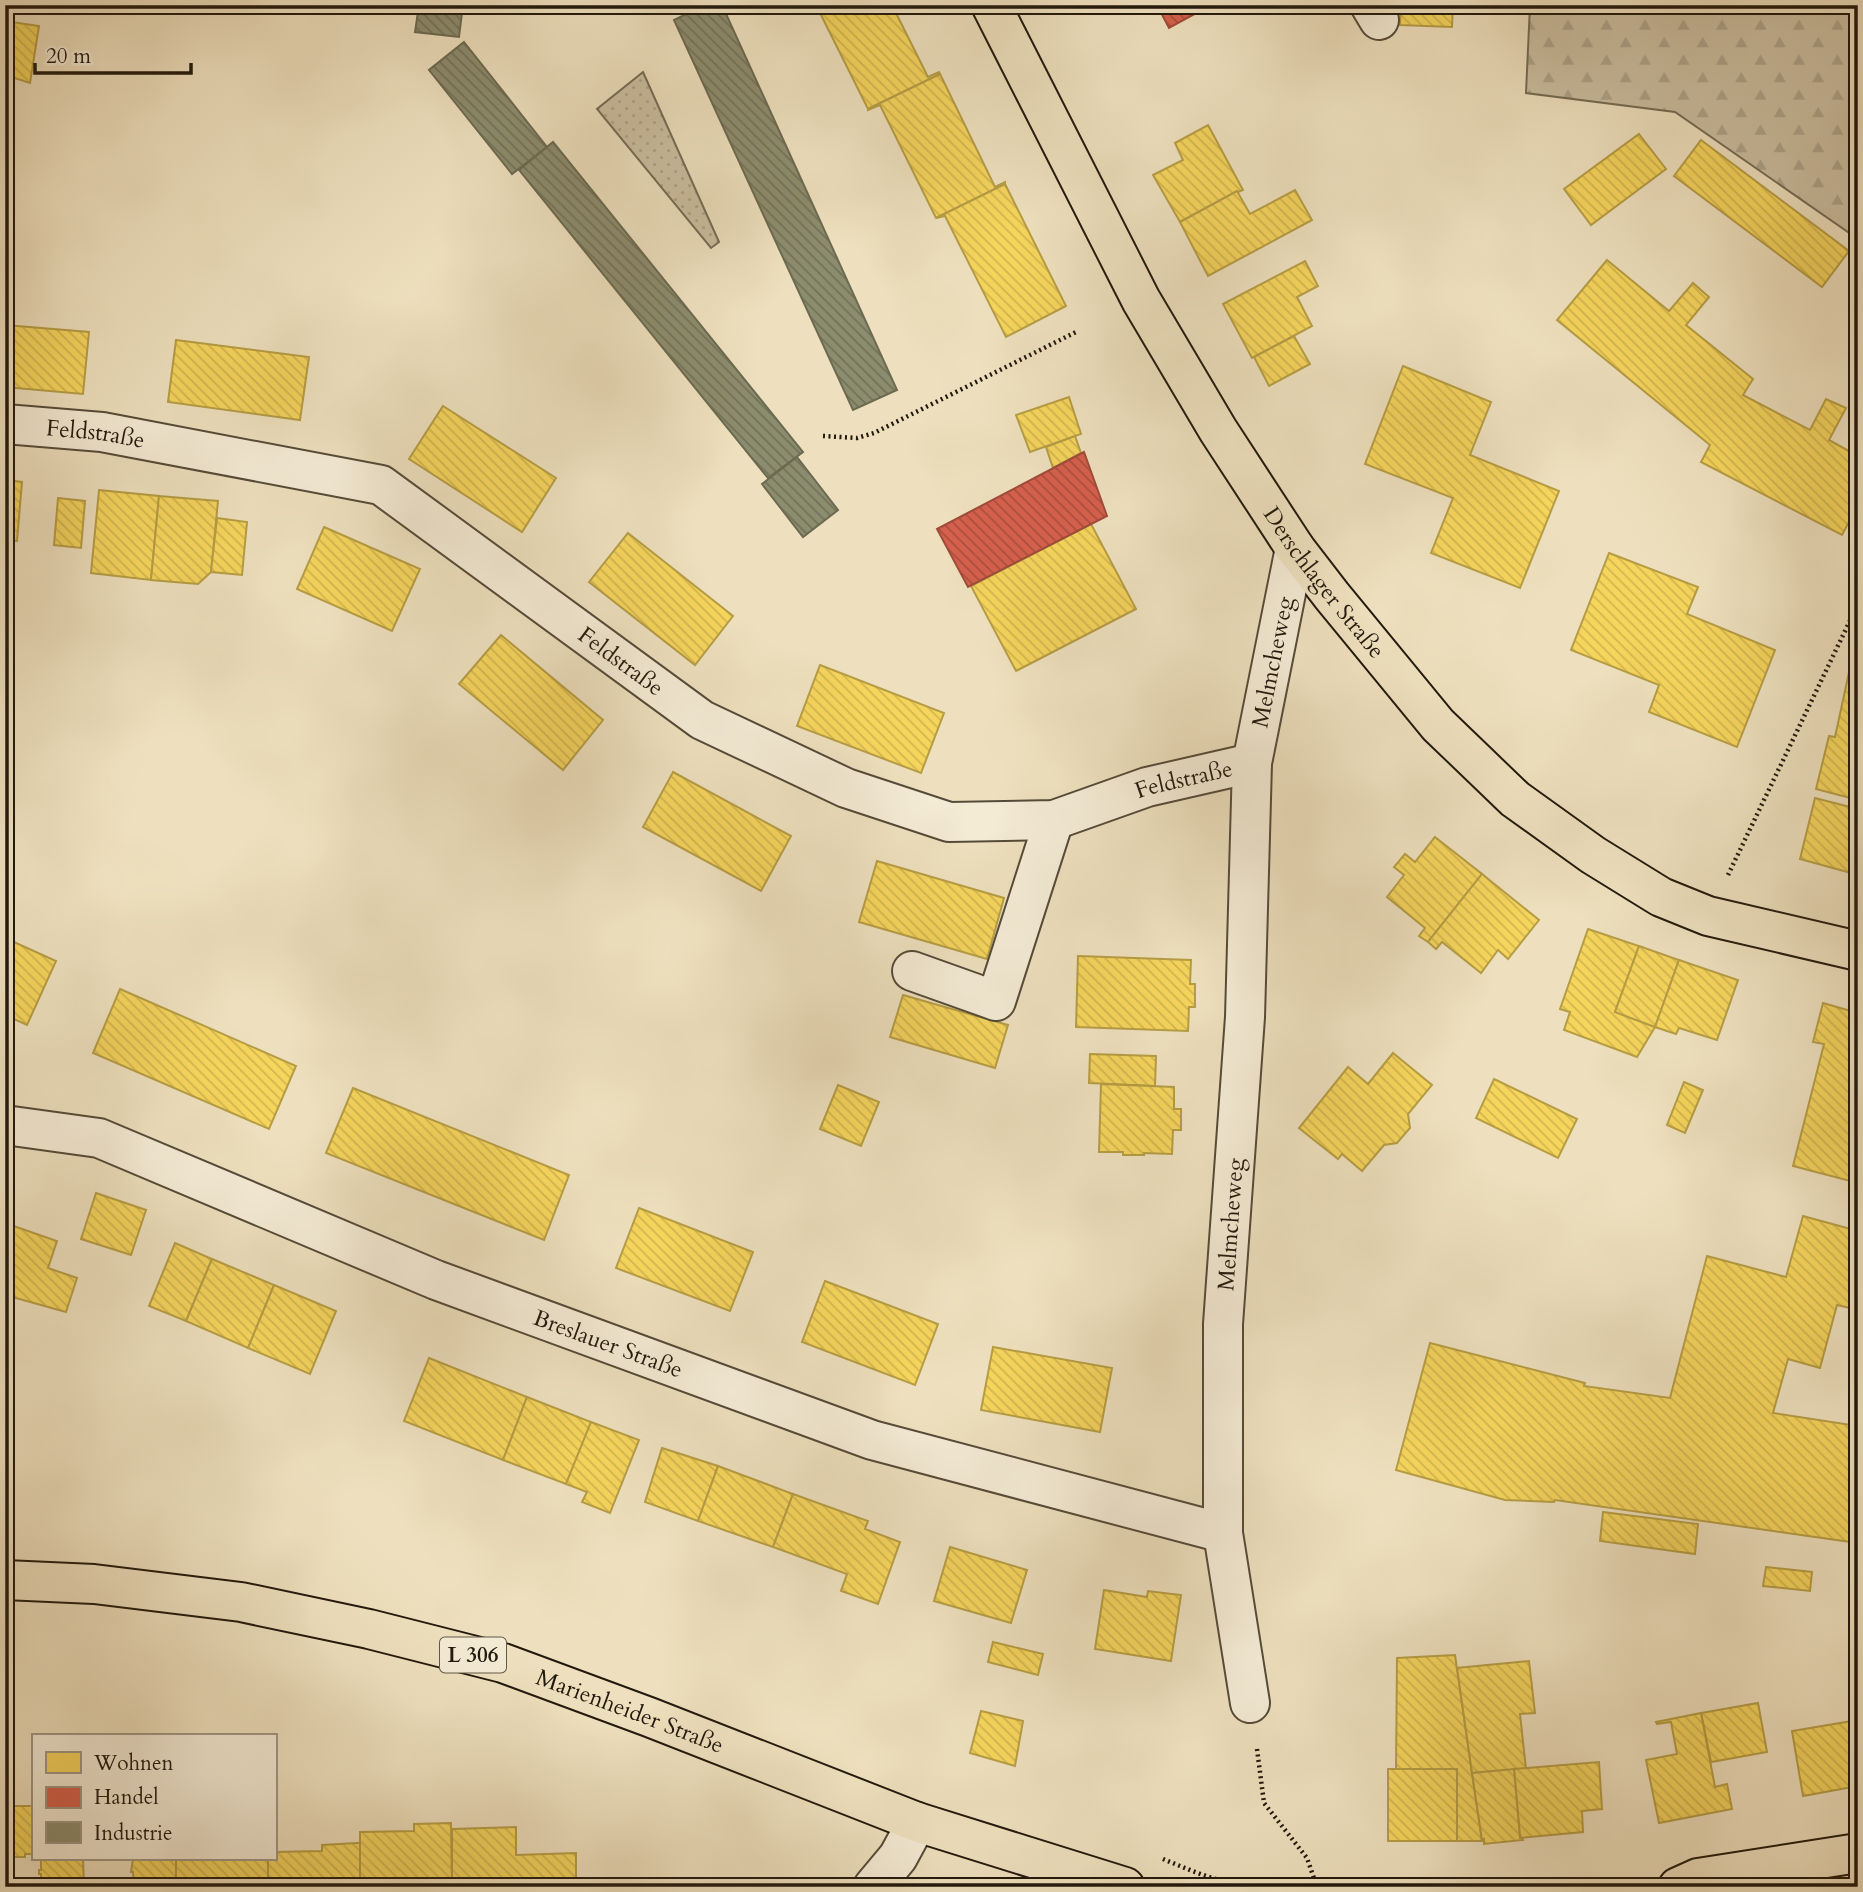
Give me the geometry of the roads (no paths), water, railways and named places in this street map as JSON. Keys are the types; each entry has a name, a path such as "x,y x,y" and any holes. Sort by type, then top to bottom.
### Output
{"main road":[{"name":"Derschlager Straße","path":"991,5 1142,300 1218,430 1296,548 1438,725 1515,799 1592,855 1661,897 1708,916 1858,951"},
{"name":"Marienheider Straße","path":"5,1580 94,1584 240,1602 369,1629 503,1663 917,1822 1125,1887"},
{"name":"Marienheider Straße","path":"917,1822 1046,1887"},
{"path":"1678,1887 1698,1878 1840,1855"},
{"path":"1771,1887 1840,1855"}],"street":[{"name":"Feldstraße","path":"5,424 102,432 382,485 702,720 845,788 949,822 1054,820 1147,787 1252,763"},
{"name":"Melmcheweg","path":"1250,1703 1223,1533 1223,1324 1245,1017 1252,763 1296,548"},
{"path":"912,971 996,1001 1054,820"},
{"name":"Breslauer Straße","path":"5,1125 99,1138 436,1280 872,1440 1223,1533"},
{"path":"873,1887 898,1857 917,1822"}]}
